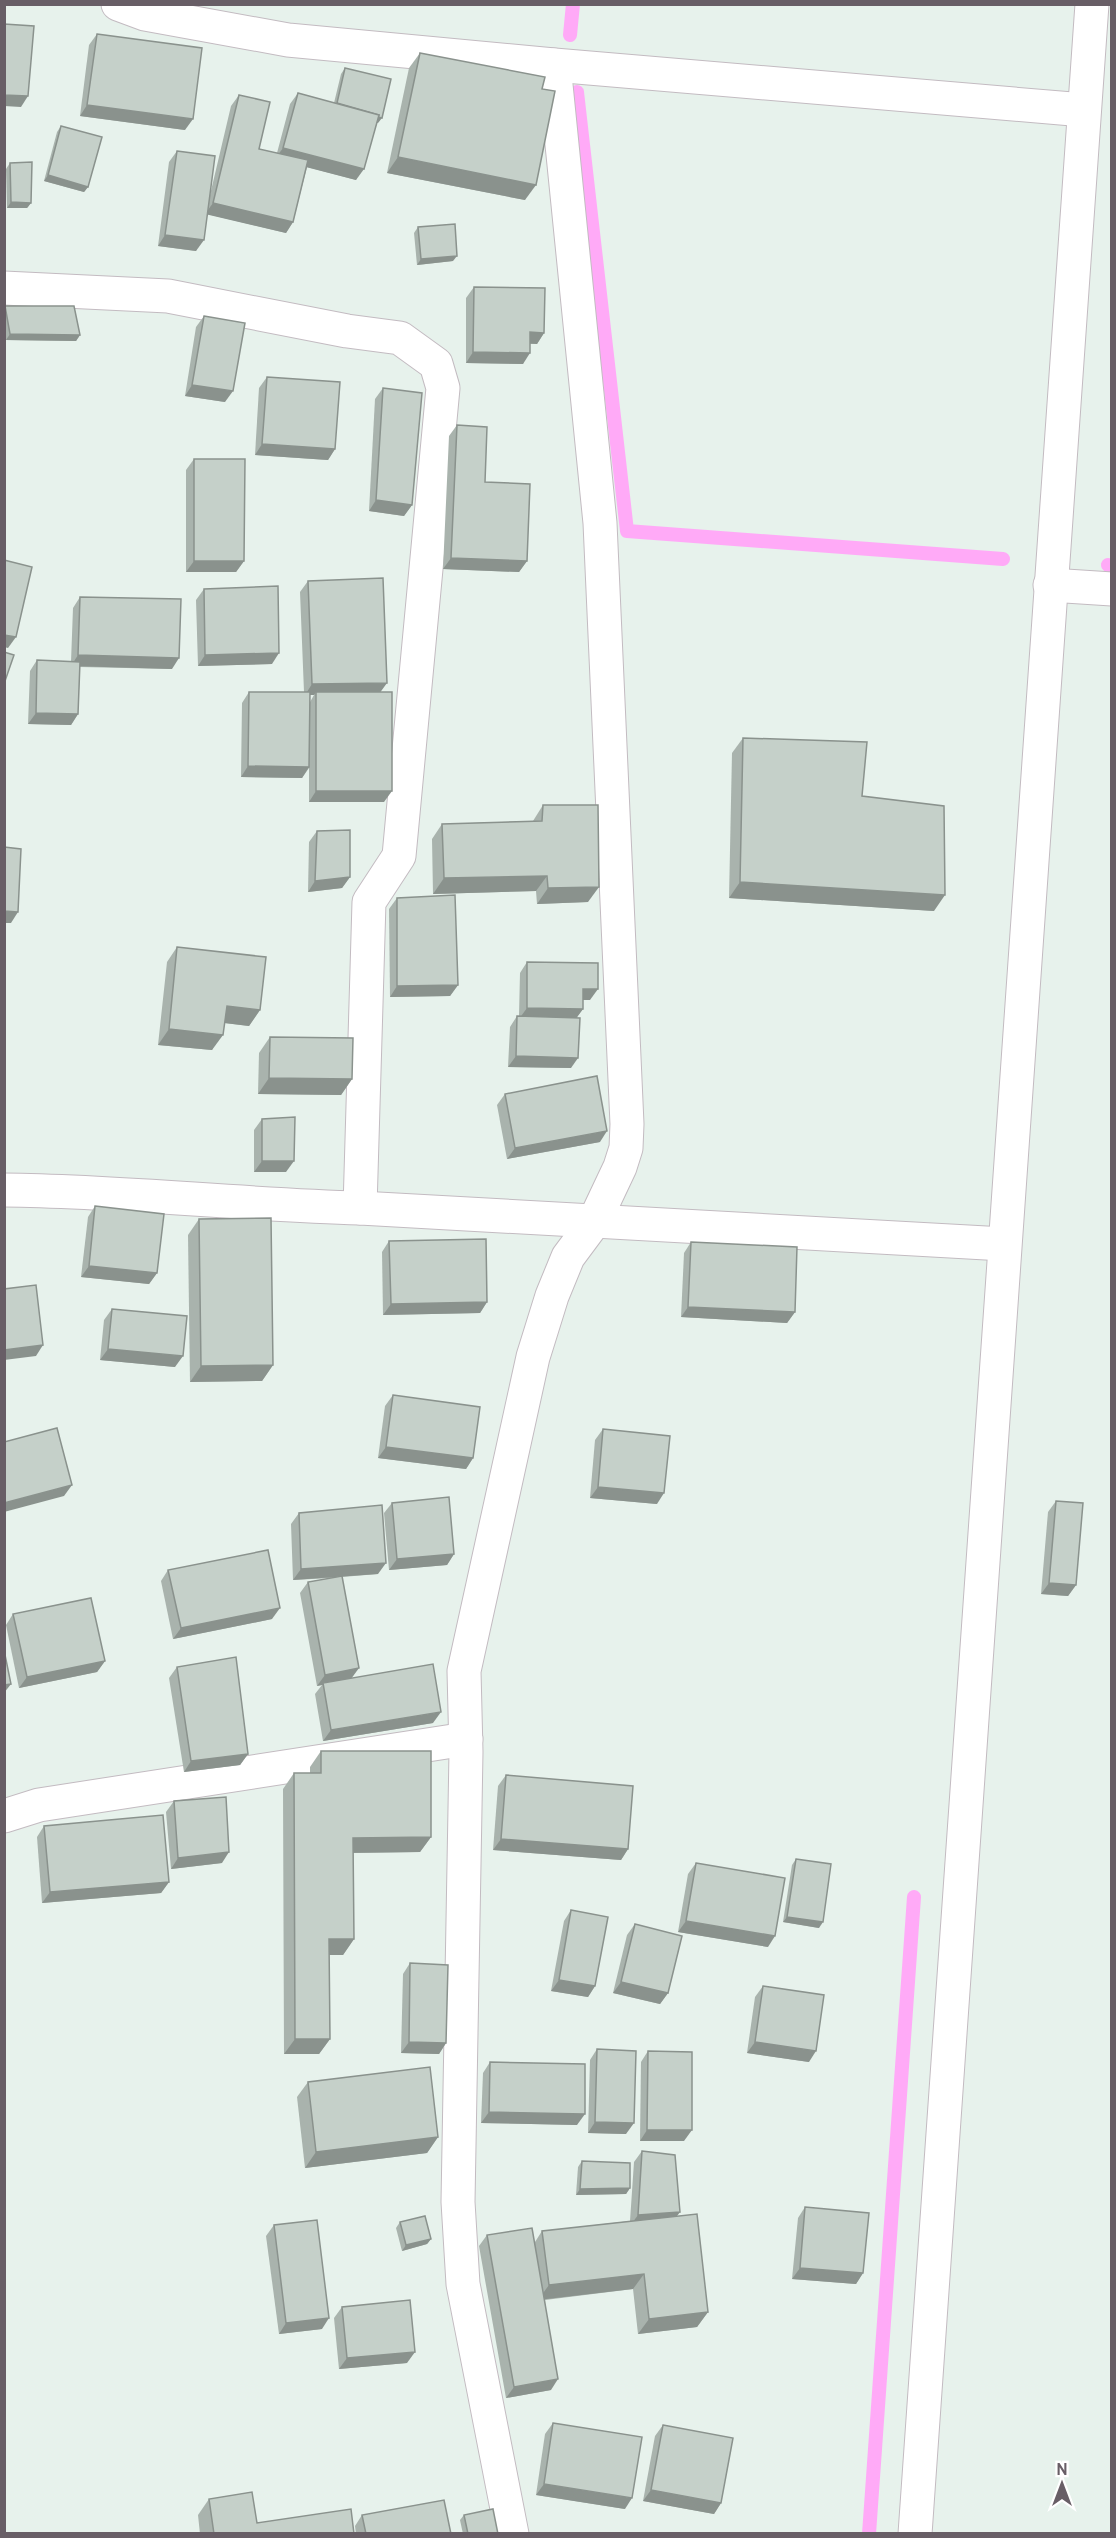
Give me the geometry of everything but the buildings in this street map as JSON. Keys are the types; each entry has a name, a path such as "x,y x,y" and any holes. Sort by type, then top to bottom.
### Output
{"street":[{"path":"118,4 145,14 288,40 1084,110"},
{"path":"915,2534 1092,4"},
{"path":"513,2534 463,2284 458,2202 466,1739 464,1671 533,1357 552,1296 568,1257 594,1222 623,1157 626,1148 627,1124 600,523 554,65"},
{"path":"4,288 168,296 347,331 400,338 436,364 443,388 399,856 369,902 360,1208"},
{"path":"1050,585 1112,589"},
{"path":"4,1190 60,1190 288,1206 360,1208 1004,1244"},
{"path":"4,1816 39,1805 466,1739"}],"waterway":[{"path":"570,35 573,4"},
{"path":"577,92 627,531 1003,559"},
{"path":"1108,565 1112,566"},
{"path":"869,2534 914,1897"}]}
